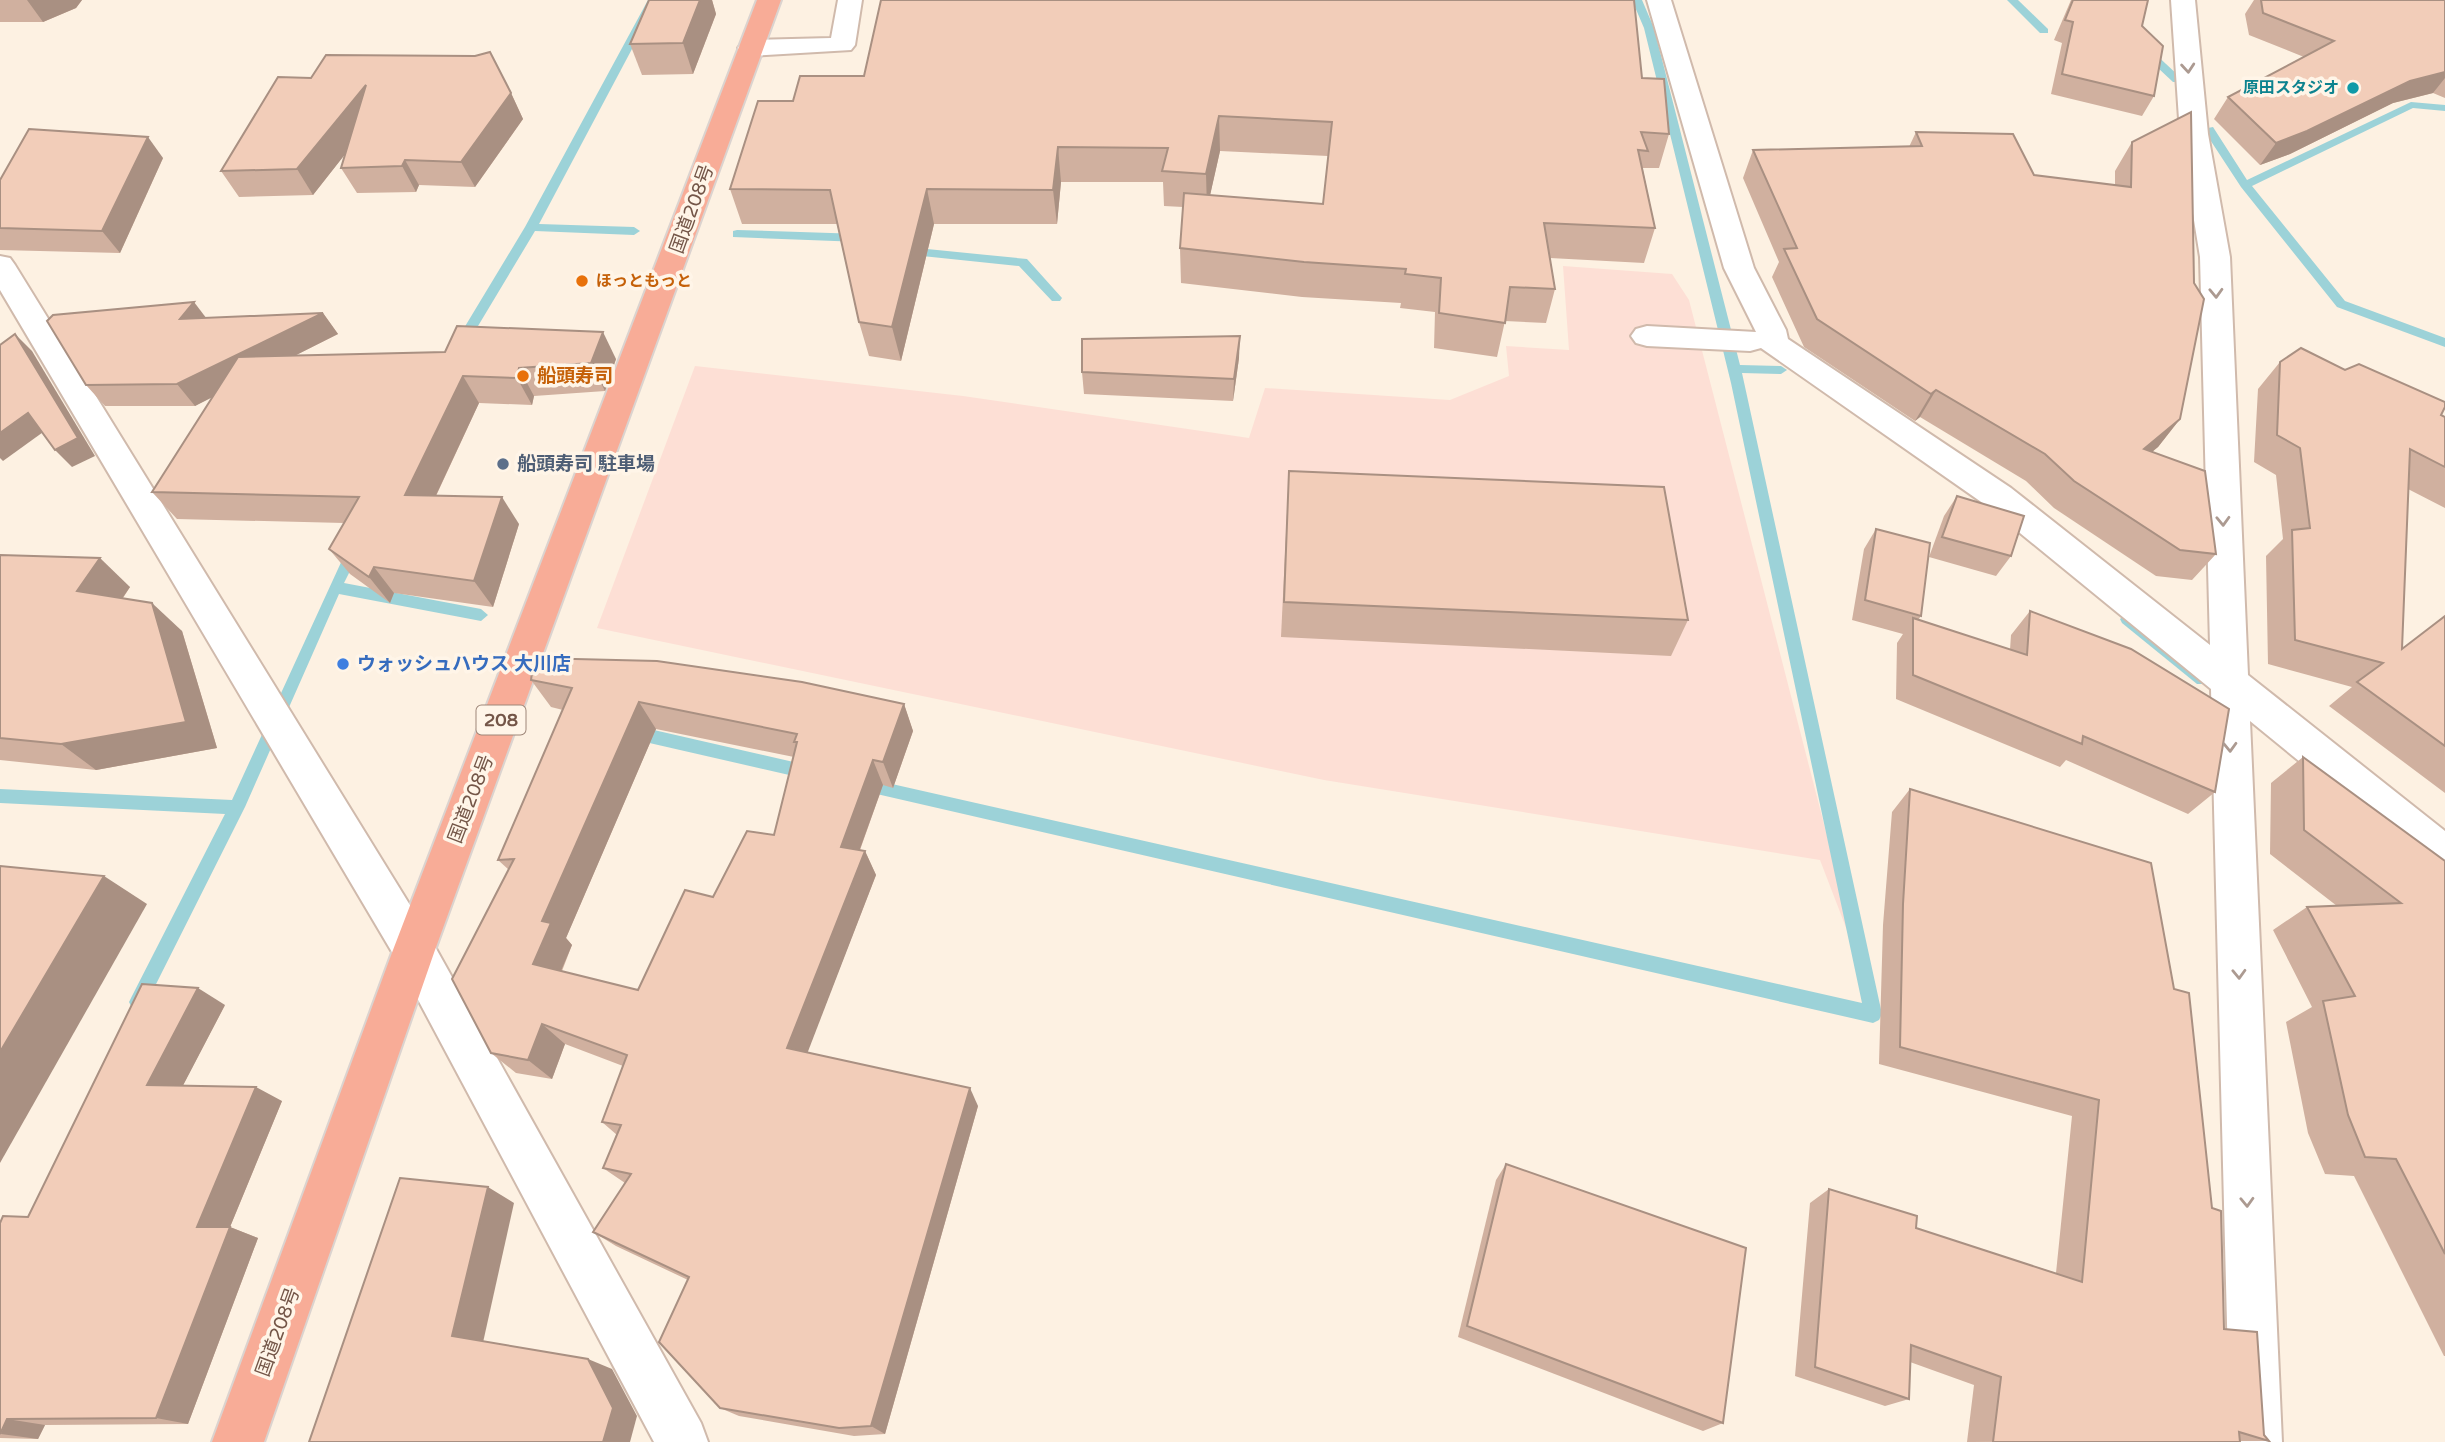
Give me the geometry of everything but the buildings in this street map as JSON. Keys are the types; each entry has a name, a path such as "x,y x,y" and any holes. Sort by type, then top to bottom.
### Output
{"highway":[{"name":"国道208号","path":"238,1442 414,950 769,0"}],"street":[{"path":"751,48 842,45 850,0"},
{"path":"1659,0 1739,268 1771,330 1774,344 1999,497 2445,855"},
{"path":"2183,0 2193,134 2215,257 2256,1442"},
{"path":"0,265 414,950 682,1442"},
{"path":"1647,336 1749,341"}],"shaded area":[{"path":"1563,266 1672,274 1689,300 1860,964 1820,860 1324,780 597,628 695,366 963,396 1249,438 1265,388 1450,400 1509,376 1506,346 1569,350"}],"waterway":[{"path":"531,227 653,0"},
{"path":"861,784 1873,1014 1738,383 1649,28 1637,0"},
{"path":"2012,0 2044,31"},
{"path":"2146,51 2177,80"},
{"path":"2245,185 2411,105 2445,108"},
{"path":"2209,129 2245,185"},
{"path":"2245,185 2341,304 2445,343"},
{"path":"461,343 531,227"},
{"path":"531,227 634,231"},
{"path":"737,234 861,238"},
{"path":"907,251 1023,262 1056,298"},
{"path":"1743,369 1781,370"},
{"path":"335,587 354,549"},
{"path":"237,807 335,587"},
{"path":"335,587 481,615"},
{"path":"2127,619 2202,680"},
{"path":"632,732 811,773"},
{"path":"0,796 237,807"},
{"path":"138,1002 237,807"}],"place":[{"name":"原田スタジオ","path":"2353,88"},
{"name":"ほっともっと","path":"582,281"},
{"name":"船頭寿司","path":"523,376"},
{"name":"船頭寿司 駐車場","path":"503,464"},
{"name":"ウォッシュハウス 大川店","path":"343,664"}]}
